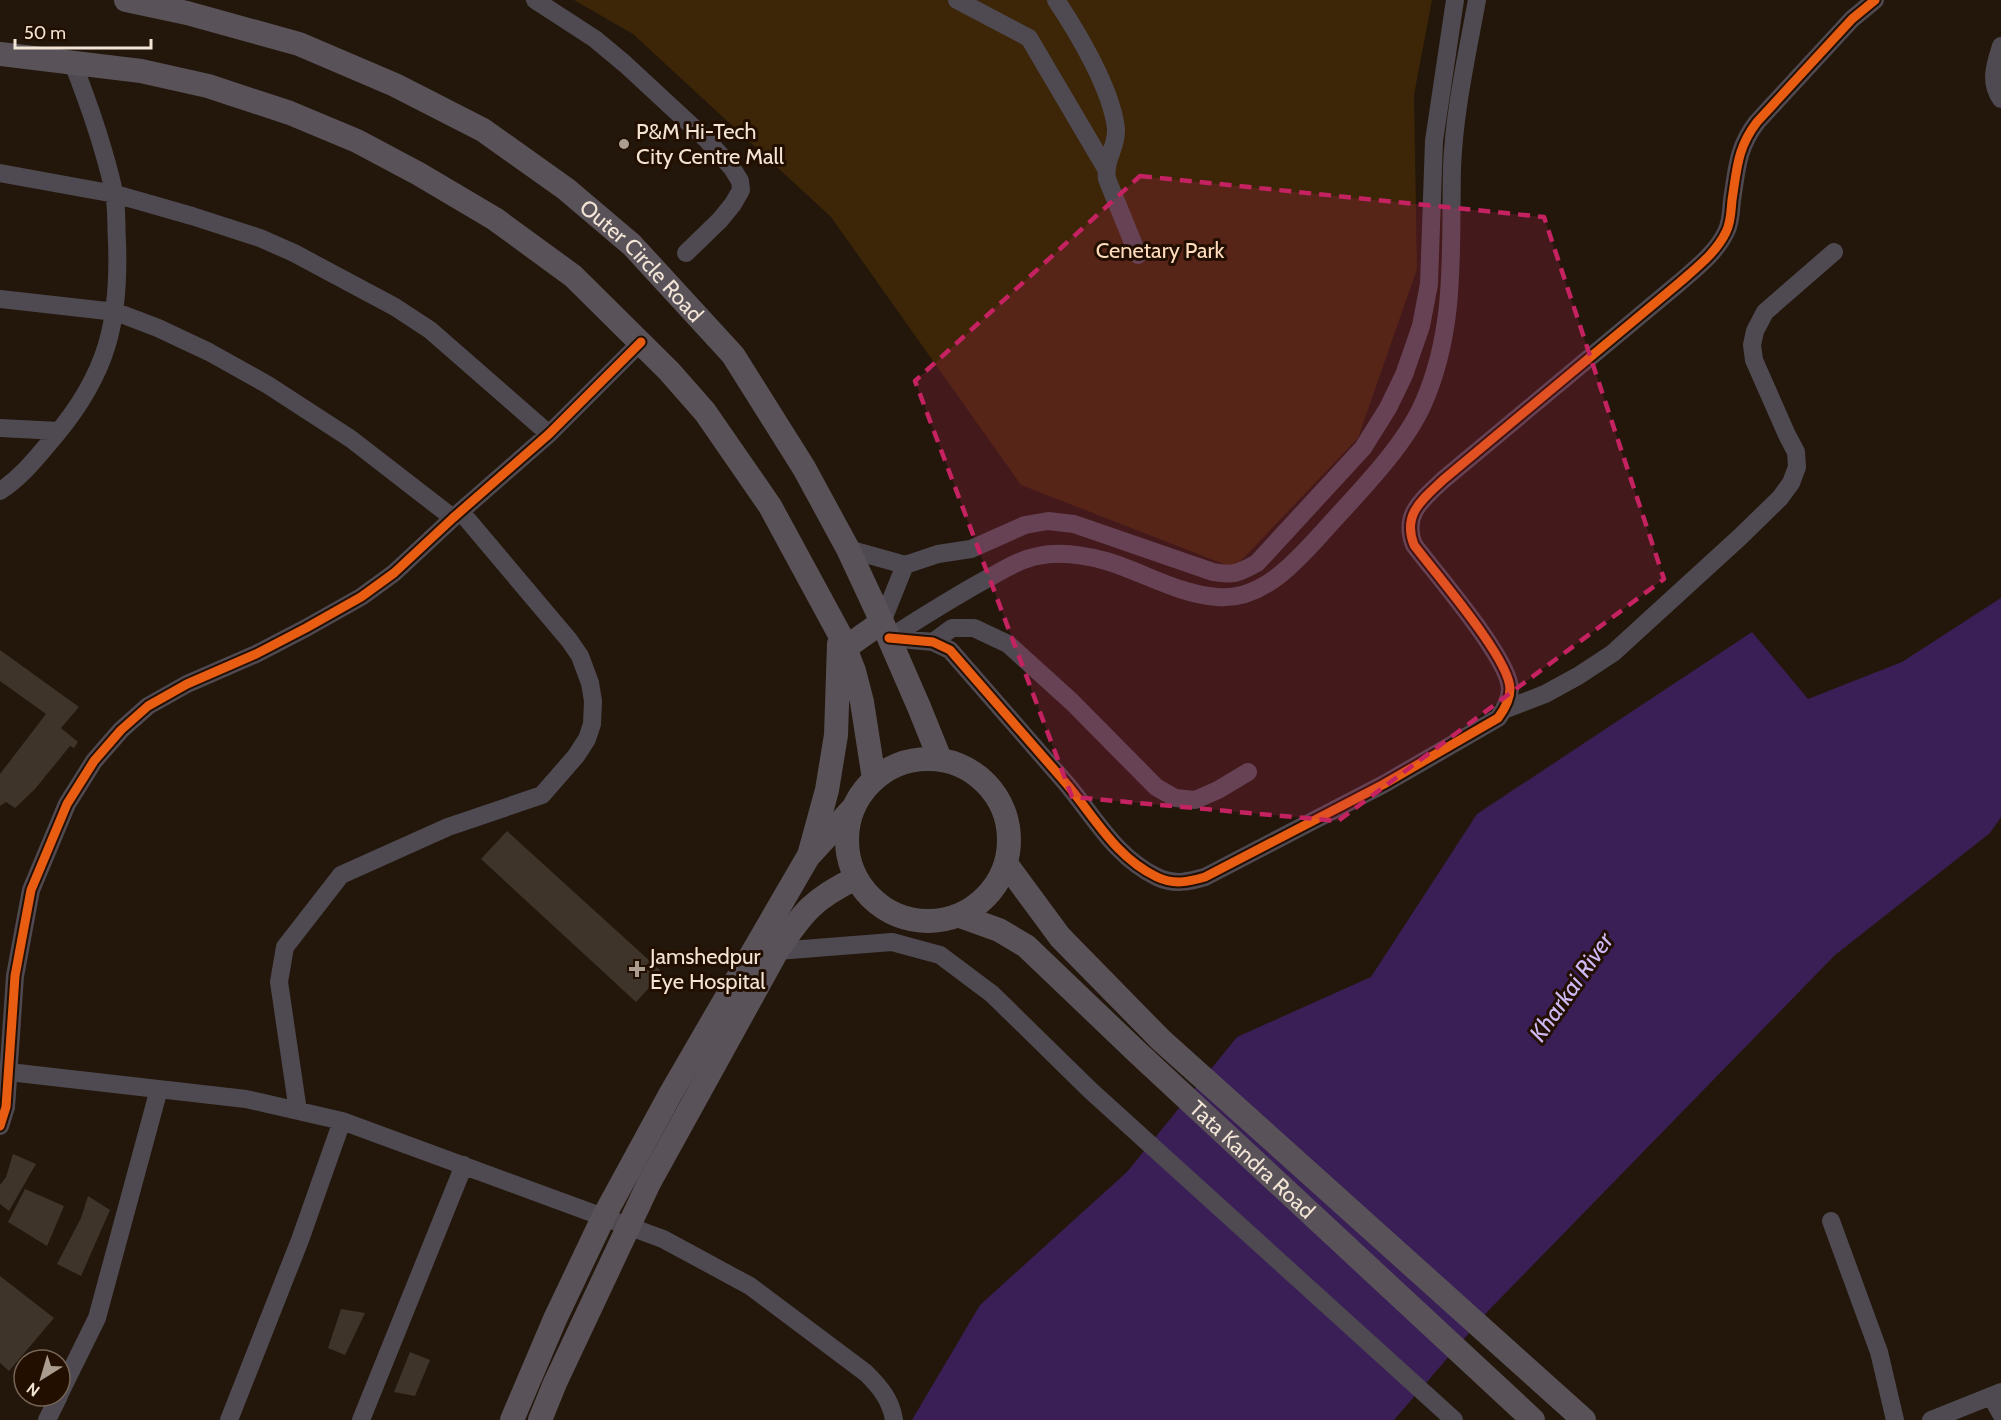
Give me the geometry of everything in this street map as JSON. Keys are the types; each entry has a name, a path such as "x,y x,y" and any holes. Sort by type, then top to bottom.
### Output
{"main road":[{"name":"Outer Circle Road","path":"126,0 187,13 299,44 395,85 483,130 567,189 632,245 733,355 804,468 848,549 886,630 939,759"},
{"path":"0,54 141,71 208,86 290,113 357,141 419,174 495,219 573,276 641,342 705,412 770,506 842,641 854,671 862,702 874,779"},
{"path":"842,641 886,630"},
{"path":"808,857 827,790 836,735 842,641"},
{"path":"512,1420 555,1319 604,1216 677,1083 808,857 854,807 874,779 905,762 939,759 973,771 998,797 1010,830 1007,865 989,895 960,915 929,922 897,915 871,897 856,878 848,855 848,830 854,807"},
{"path":"1007,865 1060,937 1161,1040 1584,1420"},
{"path":"540,1420 655,1173 777,951 797,921 816,901 856,878"},
{"name":"Tata Kandra Road","path":"960,915 999,930 1026,946 1533,1420"}],"street":[{"path":"536,0 595,39 625,64 707,140 732,168 740,181 741,190 720,220 686,253"},
{"path":"957,0 1029,38 1105,167 1107,178 1138,255"},
{"path":"1056,0 1104,86 1114,116 1116,132 1105,167"},
{"path":"848,549 905,565 938,554 970,549 1025,525 1048,521 1074,524 1213,572 1228,575 1240,573 1257,563 1364,448 1388,408 1404,375 1421,326 1429,284 1434,141 1455,0"},
{"path":"886,630 1021,561 1038,556 1062,554 1082,556 1108,562 1195,594 1219,597 1239,596 1266,584 1291,567 1362,489 1401,441 1423,406 1447,324 1451,282 1452,167 1476,0"},
{"path":"1506,709 1510,690 1507,674 1494,650 1414,545 1409,532 1412,515 1419,504 1443,480 1679,283 1719,245 1727,230 1740,153 1746,137 1757,122 1852,19 1875,0"},
{"path":"2001,46 1993,78 1994,86 2001,99"},
{"path":"0,490 33,463 88,390 104,358 116,312 115,194 97,126 72,61"},
{"path":"0,172 115,194 260,238 294,253 395,307 430,330 549,434"},
{"path":"886,630 933,642 950,650 1067,784 1122,854 1156,877 1172,883 1205,878 1384,784 1498,718 1506,709 1578,676 1613,653 1780,498 1791,483 1797,467 1796,452 1786,435 1754,360 1752,345 1755,331 1765,312 1834,252"},
{"path":"0,299 116,312 198,347 268,385 351,439 457,515 569,640 580,656 591,692 592,724 587,739 576,756 542,795 448,827 341,875 285,947 279,982 298,1111"},
{"path":"0,1126 6,1107 15,976 32,890 67,804 94,761 121,730 148,706 188,684 256,654 361,597 394,573 549,434 641,342"},
{"path":"0,428 59,431"},
{"path":"1009,531 1021,561"},
{"path":"886,630 905,565"},
{"path":"933,642 952,628 974,628 1008,644 1037,669 1156,787 1175,798 1195,800 1218,790 1248,772"},
{"path":"777,951 892,942 940,955 992,994 1090,1089 1454,1420"},
{"path":"9,1072 246,1099 342,1121 663,1239 750,1286 866,1373 882,1389 893,1409 894,1420"},
{"path":"72,1369 97,1318 159,1089"},
{"path":"229,1420 296,1251 342,1121"},
{"path":"361,1420 464,1165"},
{"path":"1831,1221 1879,1352 1894,1420"},
{"path":"1931,1420 1996,1394 2001,1414"}],"highlighted area":[{"path":"1140,176 1544,217 1664,579 1338,821 1072,797 915,381"}],"green space":[{"name":"Cenetary Park","path":"574,0 1432,0 1414,95 1417,269 1358,438 1234,568 1021,485 831,217 633,34"}],"water":[{"name":"Kharkai River","path":"2001,598 2001,817 1990,833 1835,955 1489,1310 1394,1420 912,1420 980,1305 1127,1172 1237,1037 1371,977 1477,814 1752,632 1808,699 1902,662"}],"building":[{"path":"0,650 79,707 61,728 78,742 74,748 70,746 35,789 15,808 6,802 0,806 0,774 46,714 0,681"},
{"path":"507,831 663,973 636,1002 481,859"},
{"path":"13,1154 36,1164 9,1211 0,1204 0,1185 6,1177"},
{"path":"25,1189 64,1206 47,1246 8,1222"},
{"path":"88,1196 110,1210 81,1276 57,1264 81,1218"},
{"path":"0,1276 54,1318 29,1348 12,1348 12,1367 9,1371 0,1363"},
{"path":"341,1309 365,1313 345,1355 328,1348"},
{"path":"410,1352 430,1360 415,1396 394,1392"}],"cycle path":[{"path":"889,638 933,642 950,650 1065,782 1117,847 1142,869 1157,877 1175,882 1205,877 1384,784 1498,718 1509,697 1507,675 1485,638 1414,545 1411,525 1416,508 1443,480 1679,283 1711,253 1722,240 1729,225 1739,159 1750,132 1852,19 1875,0"},
{"path":"0,1126 6,1107 15,976 31,890 67,804 94,761 121,730 148,706 187,684 256,654 306,628 361,597 394,573 549,434 641,342"}],"place":[{"name":"P&M Hi-Tech City Centre Mall","path":"624,144"},
{"name":"Jamshedpur Eye Hospital","path":"637,969"}]}
